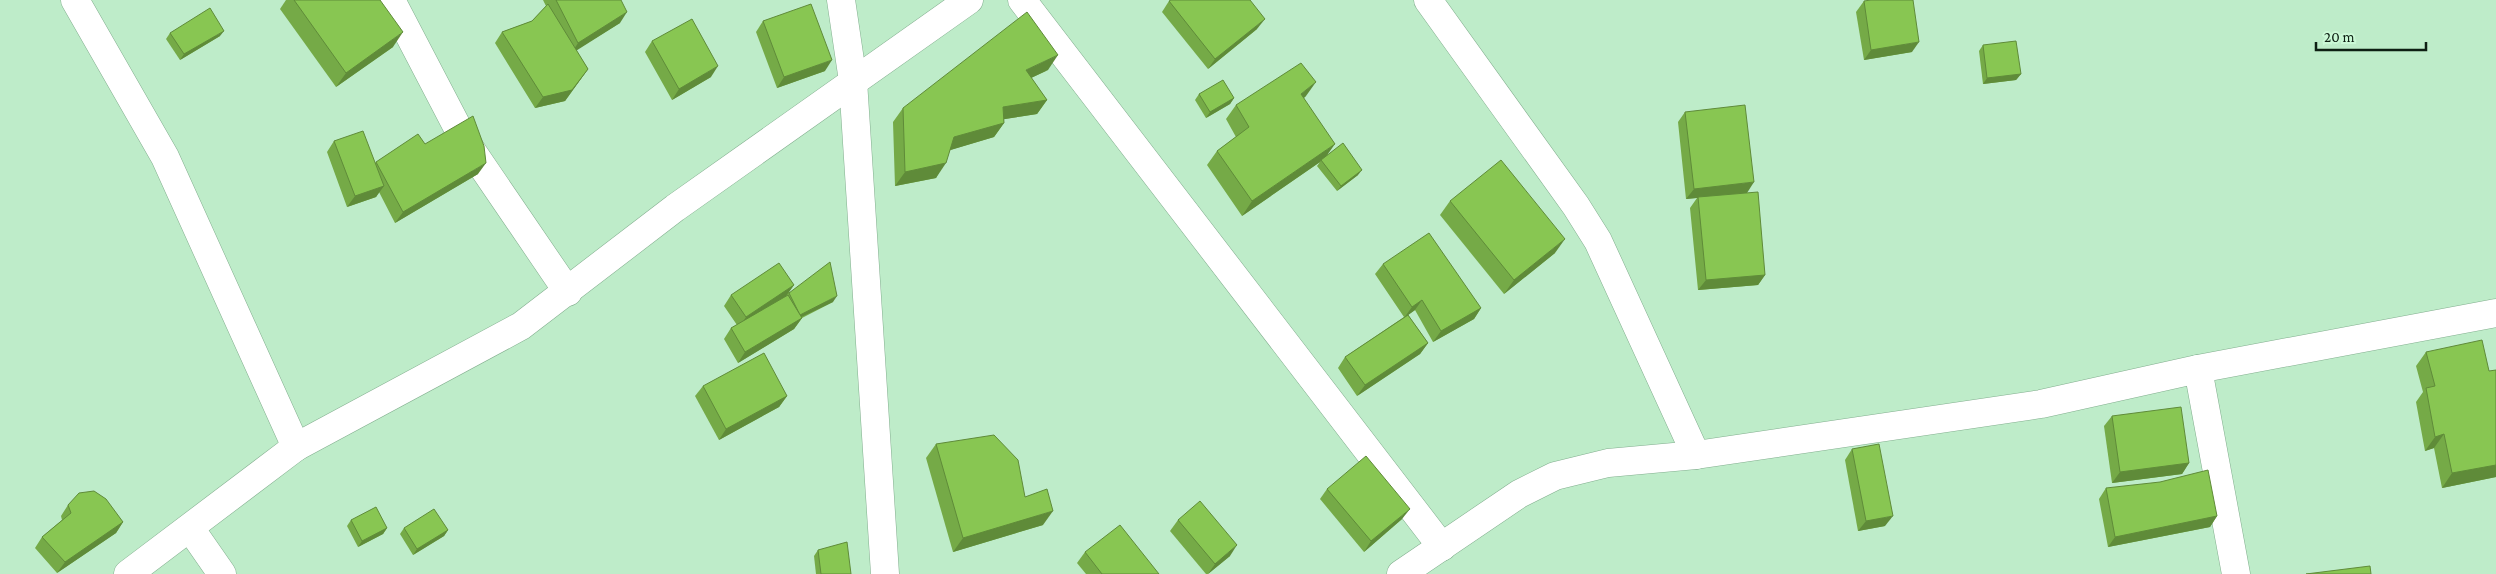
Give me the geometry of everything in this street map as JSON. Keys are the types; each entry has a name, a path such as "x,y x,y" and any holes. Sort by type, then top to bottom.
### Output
{"street":[{"path":"75,0 165,157 296,447"},
{"path":"391,0 462,138 568,292"},
{"path":"841,0 853,81 886,574"},
{"path":"128,574 296,447 521,326 568,292 675,208 969,0"},
{"path":"1022,0 1442,546"},
{"path":"1428,0 1576,206 1598,241 1696,455"},
{"path":"1401,574 1519,494 1555,476 1608,463 1696,455 2041,404 2198,370 2496,313"},
{"path":"2198,370 2236,574"},
{"path":"190,528 222,574"}],"building":[{"path":"294,0 380,0 403,32 346,73"},
{"path":"556,0 621,0 627,12 578,43"},
{"path":"1250,0 1265,19 1215,59 1169,1"},
{"path":"1913,0 1919,42 1871,50 1864,1"},
{"path":"548,4 588,69 572,90 543,97 502,32 532,21"},
{"path":"811,4 832,60 784,77 763,21"},
{"path":"210,8 224,31 184,54 170,33"},
{"path":"1027,12 1058,55 1026,70 1047,100 1003,107 1004,123 954,137 946,163 905,172 903,108"},
{"path":"692,19 718,66 679,89 652,41"},
{"path":"2016,41 2021,74 1987,78 1983,45"},
{"path":"1301,63 1316,82 1301,94 1335,144 1252,201 1217,151 1249,127 1236,105"},
{"path":"1223,80 1234,98 1210,112 1199,94"},
{"path":"1745,105 1754,182 1694,189 1685,112"},
{"path":"473,116 484,146 486,163 403,212 376,162 418,134 425,144"},
{"path":"363,131 384,186 355,196 334,141"},
{"path":"1343,143 1362,170 1341,186 1321,160"},
{"path":"1501,160 1565,239 1514,280 1450,201"},
{"path":"1758,192 1765,275 1706,280 1698,197"},
{"path":"1429,233 1481,308 1441,331 1422,300 1412,307 1383,264"},
{"path":"830,262 837,296 800,315 789,293"},
{"path":"779,263 794,285 746,317 731,295"},
{"path":"788,295 802,318 745,352 731,328"},
{"path":"1408,315 1428,343 1365,385 1345,357"},
{"path":"2482,340 2489,371 2496,370 2496,465 2452,473 2444,434 2435,437 2426,388 2435,386 2426,352"},
{"path":"764,353 787,396 726,429 703,386"},
{"path":"2181,407 2189,463 2120,472 2112,416"},
{"path":"994,435 1018,460 1025,497 1047,489 1053,511 963,538 936,444"},
{"path":"1879,444 1893,516 1866,521 1852,449"},
{"path":"1366,456 1410,509 1371,541 1327,489"},
{"path":"2208,470 2217,516 2115,537 2106,488 2160,482"},
{"path":"94,491 106,499 123,522 65,562 42,537 71,513 68,505 79,493"},
{"path":"1200,501 1237,545 1215,564 1178,520"},
{"path":"376,507 387,528 362,541 351,520"},
{"path":"434,509 448,530 417,549 404,528"},
{"path":"1120,525 1159,574 1102,574 1085,552"},
{"path":"847,542 851,574 821,574 818,550"},
{"path":"2370,566 2371,574 2306,574"}]}
